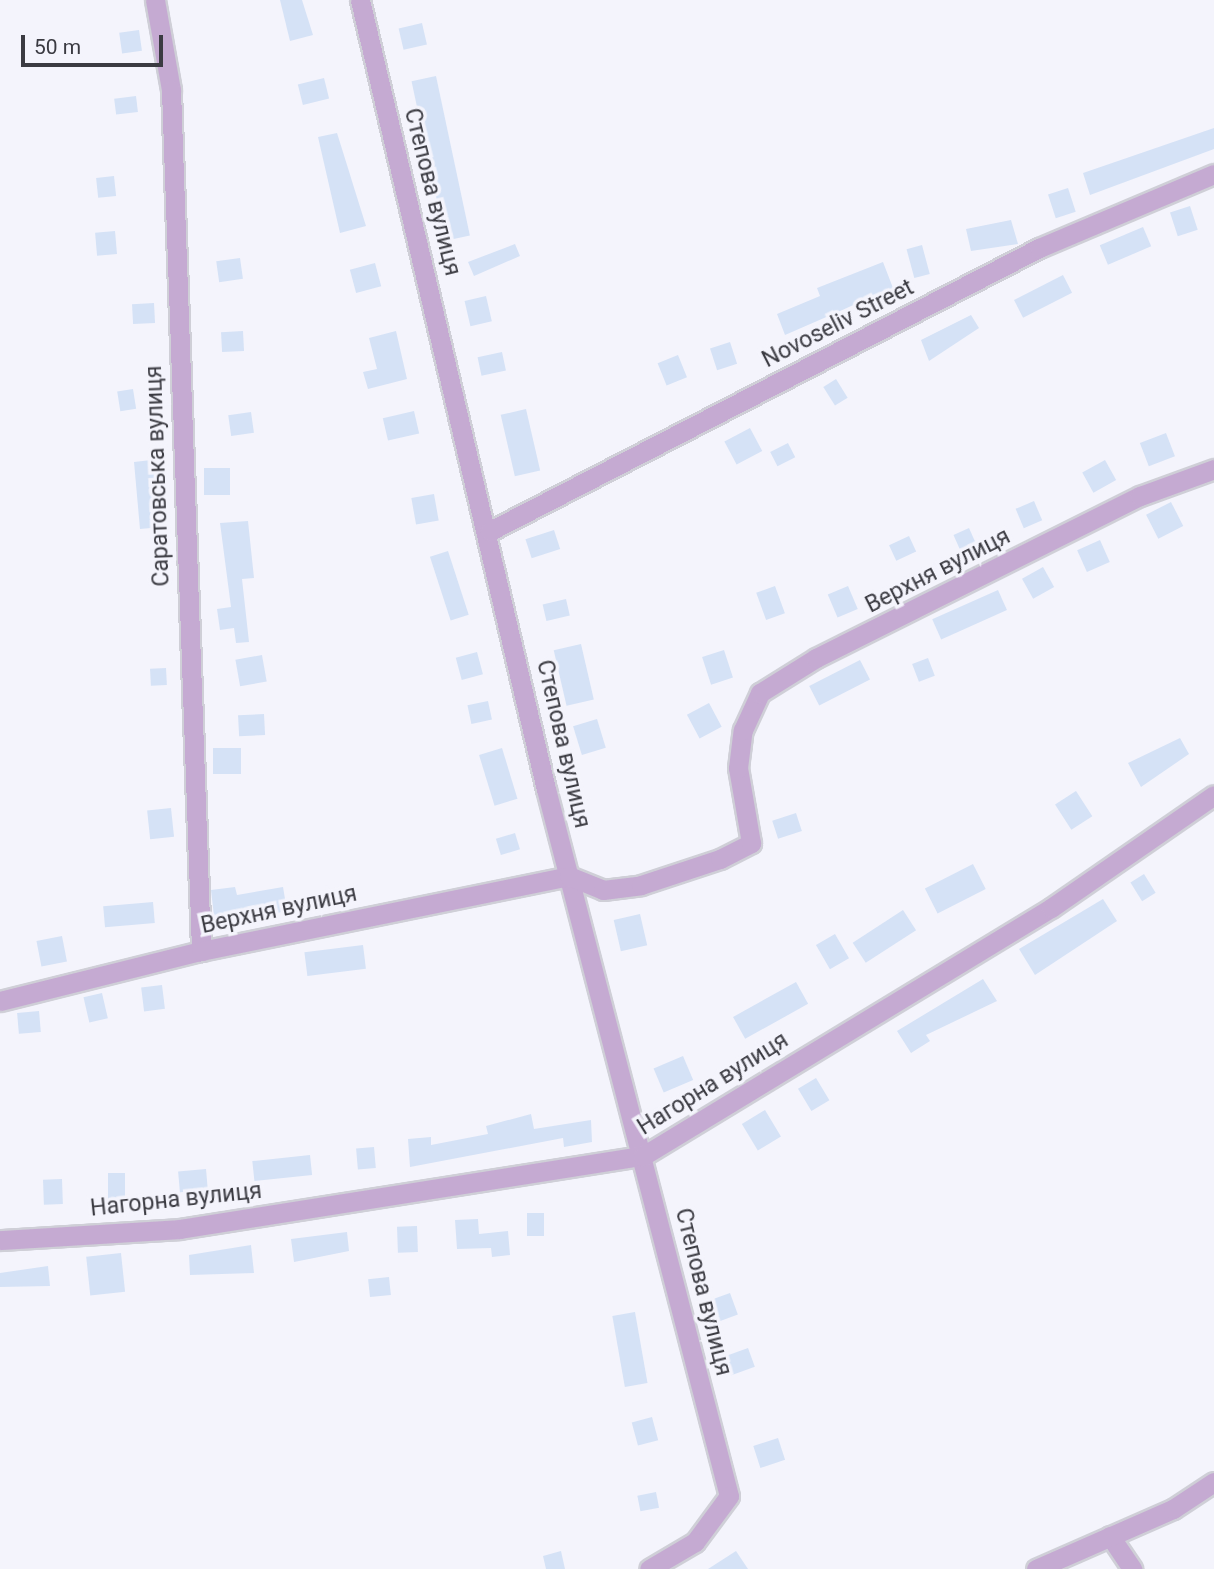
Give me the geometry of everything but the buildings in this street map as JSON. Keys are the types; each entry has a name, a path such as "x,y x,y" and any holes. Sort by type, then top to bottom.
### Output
{"street":[{"name":"Саратовська вулиця","path":"155,0 171,90 201,951"},
{"name":"Степова вулиця","path":"360,0 490,531 569,876 729,1496 695,1542 649,1569"},
{"name":"Novoseliv Street","path":"490,531 1039,248 1214,174"},
{"name":"Верхня вулиця","path":"0,1001 201,951 569,876 603,890 641,885 751,843 738,768 743,730 760,692 816,658 1140,496 1214,469"},
{"name":"Нагорна вулиця","path":"0,1240 180,1229 643,1156 1051,908 1214,795"},
{"path":"1035,1569 1173,1509 1214,1482"},
{"path":"1110,1536 1132,1569"}]}
